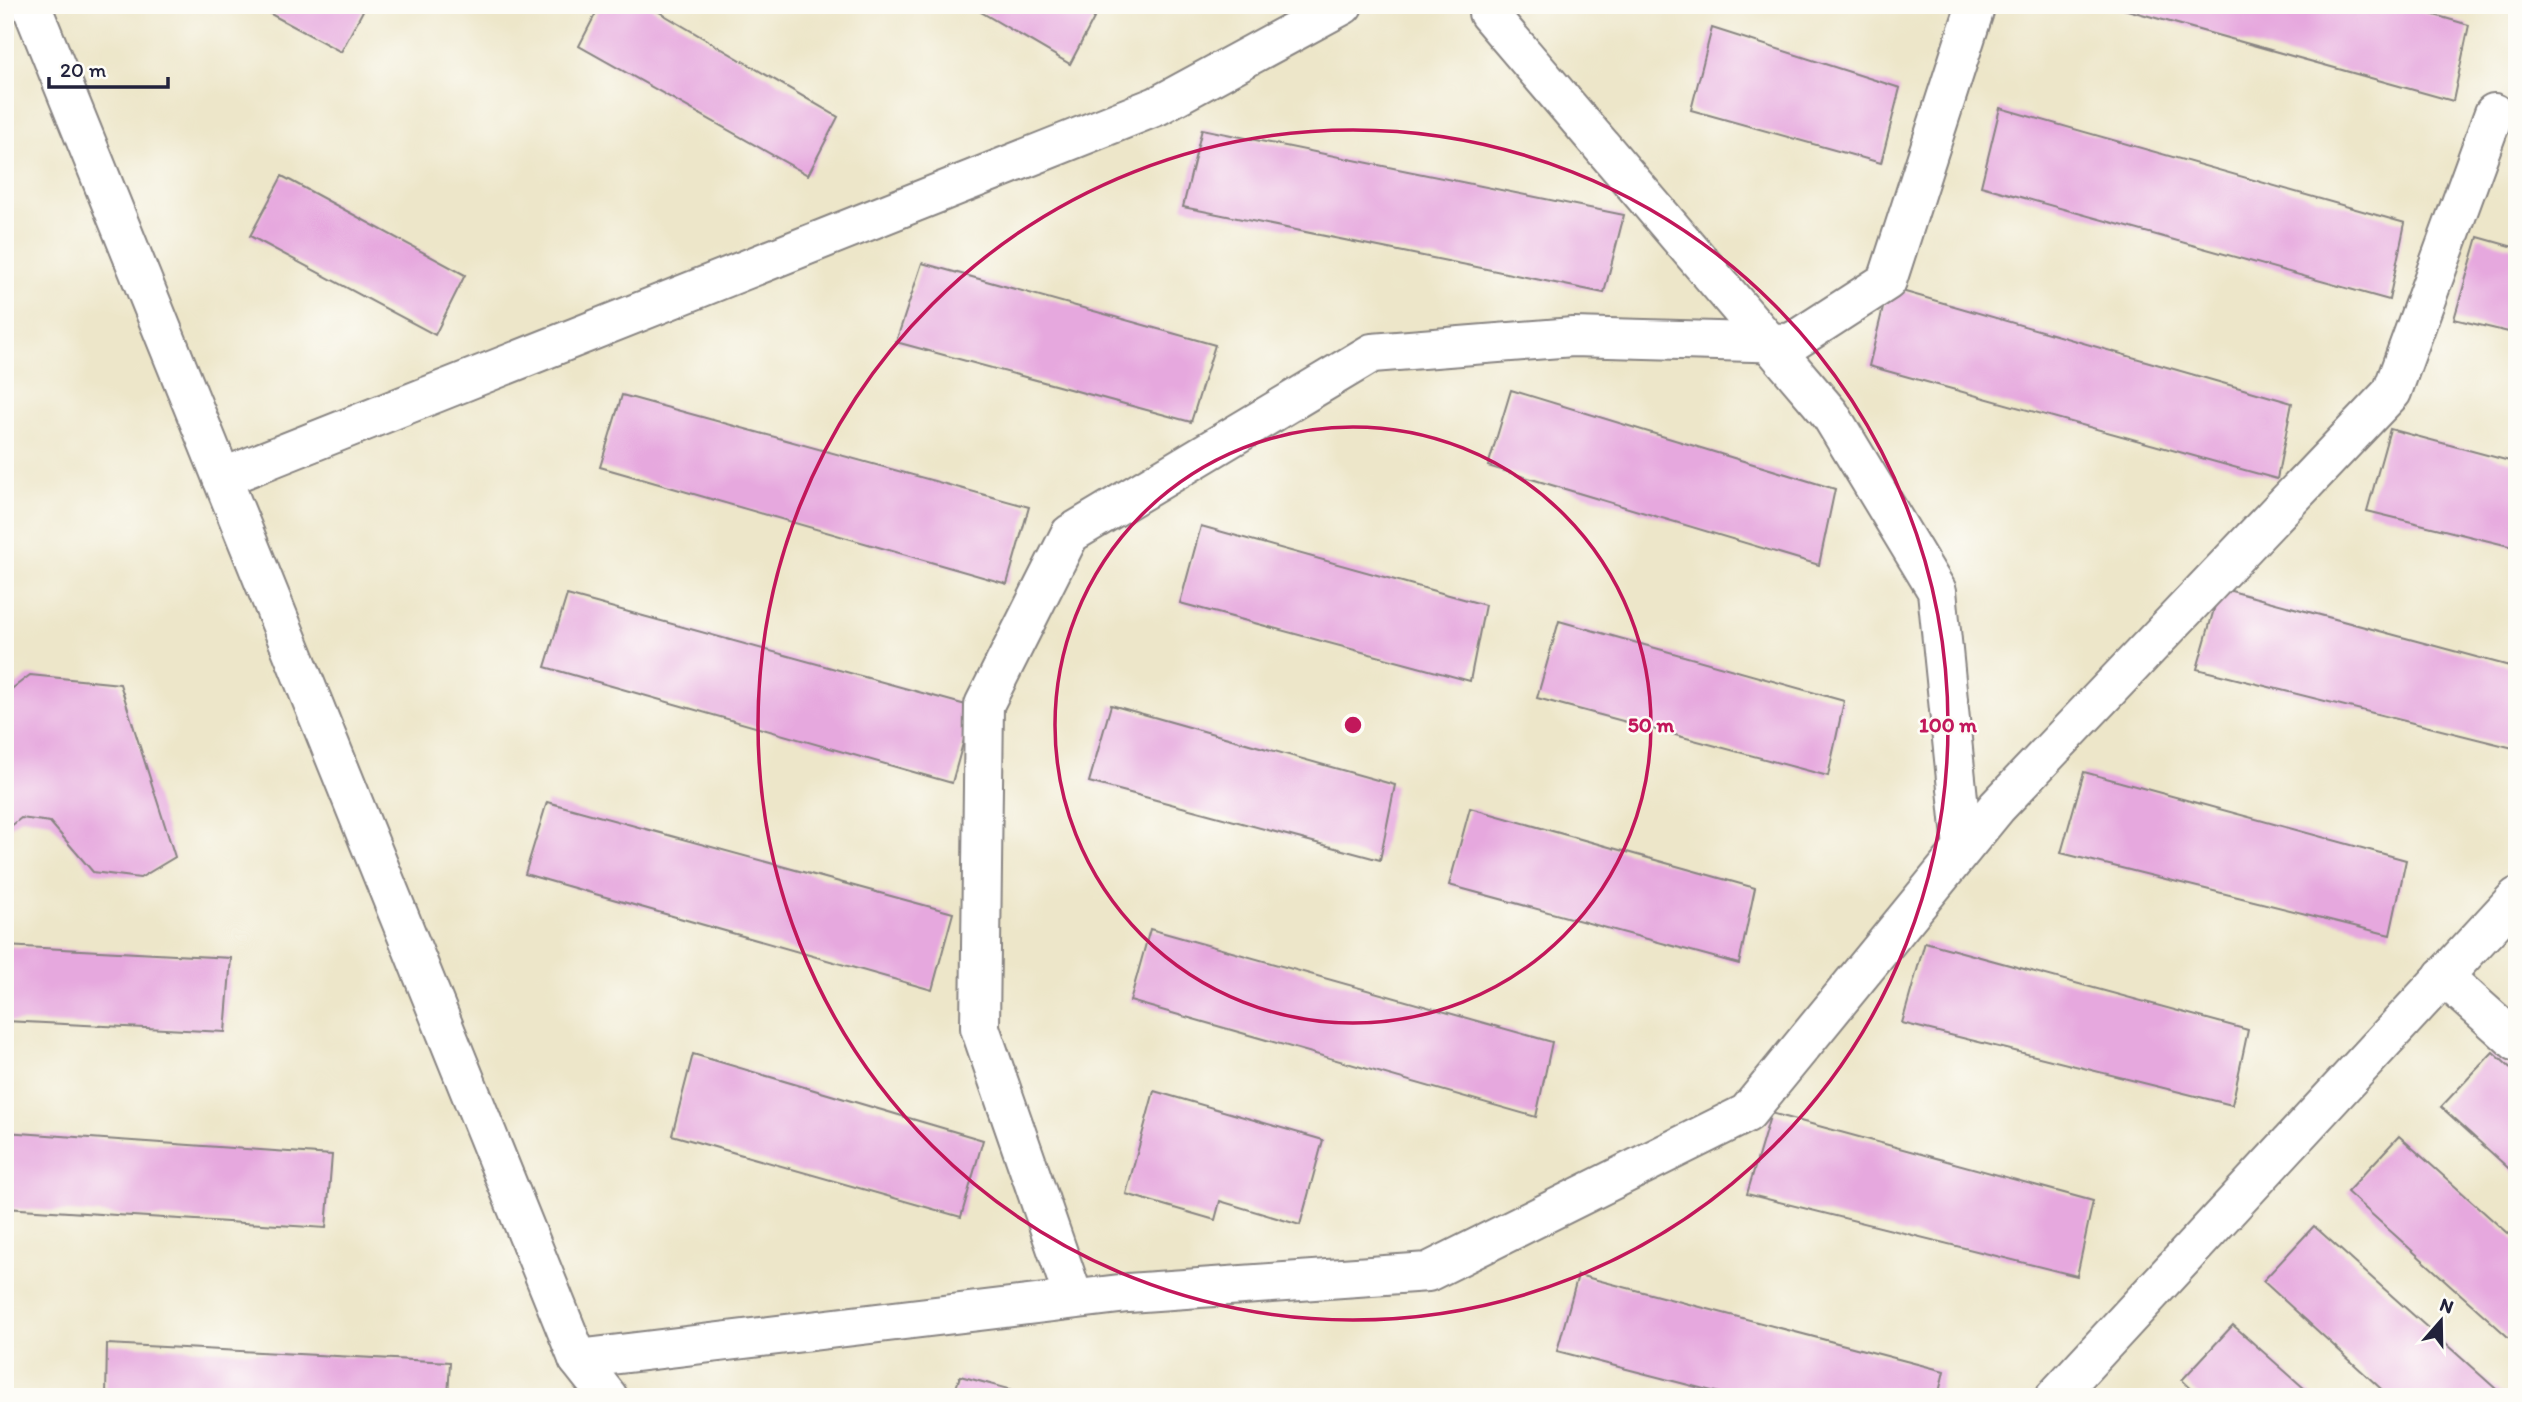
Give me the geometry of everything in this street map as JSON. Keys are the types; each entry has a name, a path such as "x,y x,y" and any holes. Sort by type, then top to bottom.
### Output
{"street":[{"path":"31,5 578,1359 608,1397"},
{"path":"222,478 1157,106 1343,5"},
{"path":"1074,1299 980,1028 984,705 1070,534 1372,353 1573,337 1791,343 1887,281 1976,5"},
{"path":"1488,13 1830,414 1937,591 1963,848"},
{"path":"578,1359 1128,1293 1428,1272 1747,1113 1997,807 2392,392 2494,113"},
{"path":"2055,1397 2517,897"},
{"path":"2443,976 2517,1042"}],"building":[{"path":"254,5 366,5 341,52"},
{"path":"600,5 647,5 838,117 808,175 579,46"},
{"path":"969,5 1101,5 1070,64"},
{"path":"2400,5 2469,25 2453,101 2113,6"},
{"path":"1712,28 1900,88 1881,163 1691,110"},
{"path":"2000,108 2405,223 2389,300 1981,186"},
{"path":"1202,129 1624,215 1604,293 1183,207"},
{"path":"282,176 465,275 435,335 250,236"},
{"path":"2478,237 2517,248 2517,334 2454,319"},
{"path":"922,263 1215,345 1191,422 896,342"},
{"path":"1888,287 2292,403 2277,479 1869,366"},
{"path":"1511,390 1835,489 1819,565 1488,466"},
{"path":"622,395 1029,507 1007,584 600,467"},
{"path":"2390,429 2517,463 2517,548 2367,511"},
{"path":"1201,526 1485,605 1470,681 1180,603"},
{"path":"2220,588 2517,668 2517,749 2197,669"},
{"path":"567,595 973,707 952,783 545,667"},
{"path":"1559,621 1844,701 1828,776 1537,698"},
{"path":"30,675 120,684 175,857 140,878 93,872 50,822 21,818 5,831 5,694"},
{"path":"1111,705 1395,785 1380,860 1089,782"},
{"path":"2084,772 2406,860 2390,935 2061,853"},
{"path":"547,802 953,913 932,990 525,874"},
{"path":"1470,808 1755,888 1739,964 1449,885"},
{"path":"1150,929 1552,1042 1536,1117 1130,1001"},
{"path":"1925,942 2248,1030 2232,1105 1902,1023"},
{"path":"5,946 231,958 225,1032 5,1021"},
{"path":"2493,1052 2517,1074 2517,1176 2441,1107"},
{"path":"693,1054 983,1140 961,1217 672,1135"},
{"path":"1154,1091 1323,1140 1300,1225 1220,1201 1215,1220 1126,1194"},
{"path":"1771,1113 2093,1201 2077,1276 1747,1194"},
{"path":"5,1132 332,1155 326,1228 5,1208"},
{"path":"2399,1136 2517,1242 2517,1345 2347,1192"},
{"path":"2314,1226 2505,1397 2390,1397 2263,1281"},
{"path":"1578,1275 1944,1371 1938,1397 1735,1397 1557,1351"},
{"path":"2233,1325 2314,1397 2200,1397 2182,1380"},
{"path":"107,1344 450,1362 448,1397 106,1397"},
{"path":"960,1376 1035,1396 953,1397"}]}
